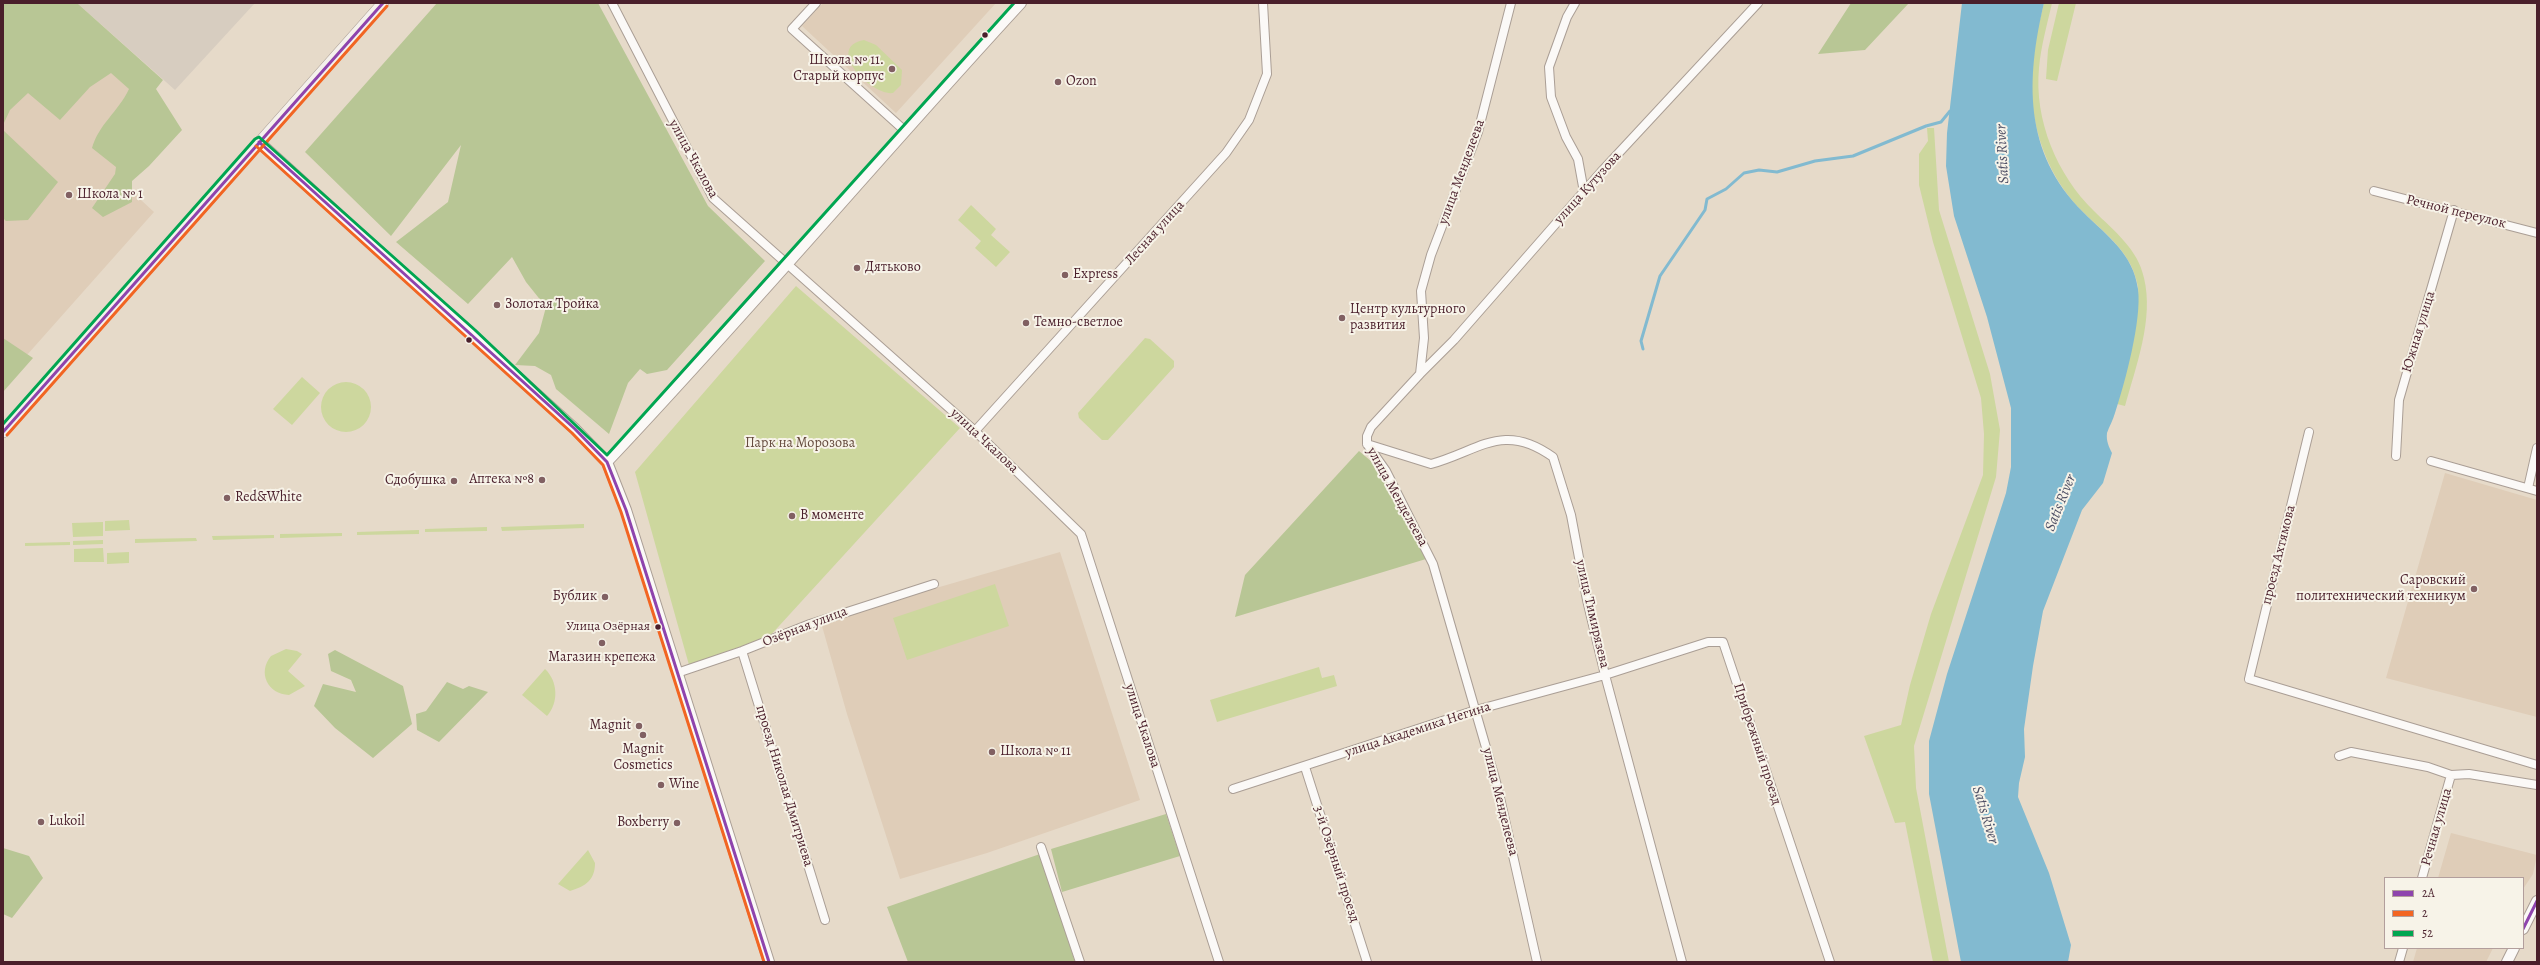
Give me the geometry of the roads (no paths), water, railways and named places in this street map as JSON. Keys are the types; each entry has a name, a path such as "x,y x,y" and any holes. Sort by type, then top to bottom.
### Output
{"main road":[{"path":"3,432 383,3"}],"street":[{"name":"улица Чкалова","path":"612,3 712,198 786,265 975,430 1081,534 1219,962"},
{"path":"816,3 792,29 904,130"},
{"path":"607,462 786,265 904,130 1021,3"},
{"name":"Лесная улица","path":"975,430 1112,282 1226,153 1235,140 1248,120 1267,74 1263,3"},
{"name":"улица Менделеева","path":"1511,3 1478,132 1432,255 1421,291 1424,338 1420,374 1371,427 1367,436 1367,444 1386,471 1433,564 1500,797 1537,962"},
{"path":"1575,3 1567,17 1548,67 1551,97 1566,137 1578,159 1584,192"},
{"name":"улица Кутузова","path":"1420,374 1454,340 1584,192 1758,3"},
{"path":"259,142 575,429 607,462 626,510 769,962"},
{"name":"Речной переулок","path":"2374,191 2454,210 2537,233"},
{"name":"Южная улица","path":"2396,456 2399,400 2454,210"},
{"name":"проезд Ахтямова","path":"2309,432 2249,679 2537,764"},
{"name":"улица Тимирязева","path":"1367,444 1431,464 1481,444 1516,440 1529,442 1553,457 1557,463 1571,515 1587,600 1605,675 1682,962"},
{"path":"2528,488 2537,448"},
{"path":"2431,461 2537,491"},
{"name":"Озёрная улица","path":"677,673 742,651 810,624 934,584"},
{"name":"Прибрежный проезд","path":"1605,675 1708,642 1723,642 1830,962"},
{"name":"проезд Николая Дмитриева","path":"742,651 825,920"},
{"name":"улица Академика Негина","path":"1232,789 1476,710 1605,675"},
{"path":"2339,756 2351,752 2358,753 2428,767 2452,775 2469,774 2537,785"},
{"name":"3-й Озёрный проезд","path":"1305,766 1367,962"},
{"name":"Речная улица","path":"2422,877 2452,775"},
{"path":"1041,847 1080,962"},
{"path":"2524,927 2537,901"},
{"path":"2399,962 2403,949"},
{"path":"2507,962 2514,949"}],"water":[{"name":"Satis River","path":"1962,3 2044,3 2034,59 2033,87 2034,114 2040,140 2049,165 2063,189 2083,212 2110,237 2125,255 2131,265 2138,289 2138,317 2132,351 2119,400 2107,433 2107,441 2112,453 2103,483 2082,510 2043,611 2024,729 2025,757 2019,783 2018,797 2049,873 2071,945 2068,962 1961,962 1929,794 1929,741 1947,674 2006,493 2011,467 2011,408 1987,317 1954,216 1946,166 1947,133"}],"waterway":[{"path":"1643,349 1641,341 1660,276 1705,210 1707,199 1726,189 1744,173 1759,170 1777,172 1815,161 1853,156 1926,126 1941,122 1950,111"}],"place":[{"name":"Школа № 11. Старый корпус","path":"892,69"},
{"name":"Ozon","path":"1058,82"},
{"name":"Школа № 1","path":"69,195"},
{"name":"Дятьково","path":"857,268"},
{"name":"Express","path":"1065,275"},
{"name":"Золотая Тройка","path":"497,305"},
{"name":"Центр культурного развития","path":"1342,318"},
{"name":"Темно-светлое","path":"1026,323"},
{"name":"Аптека №8","path":"542,480"},
{"name":"Сдобушка","path":"454,481"},
{"name":"Red&White","path":"227,498"},
{"name":"В моменте","path":"792,516"},
{"name":"Саровский политехнический техникум","path":"2474,589"},
{"name":"Бублик","path":"605,597"},
{"name":"Улица Озёрная","path":"658,627"},
{"name":"Магазин крепежа","path":"602,643"},
{"name":"Magnit","path":"639,726"},
{"name":"Magnit Cosmetics","path":"643,735"},
{"name":"Школа № 11","path":"992,752"},
{"name":"Wine","path":"661,785"},
{"name":"Lukoil","path":"41,822"},
{"name":"Boxberry","path":"677,823"}],"park label":[{"name":"Парк на Морозова","path":"800,444"}]}
